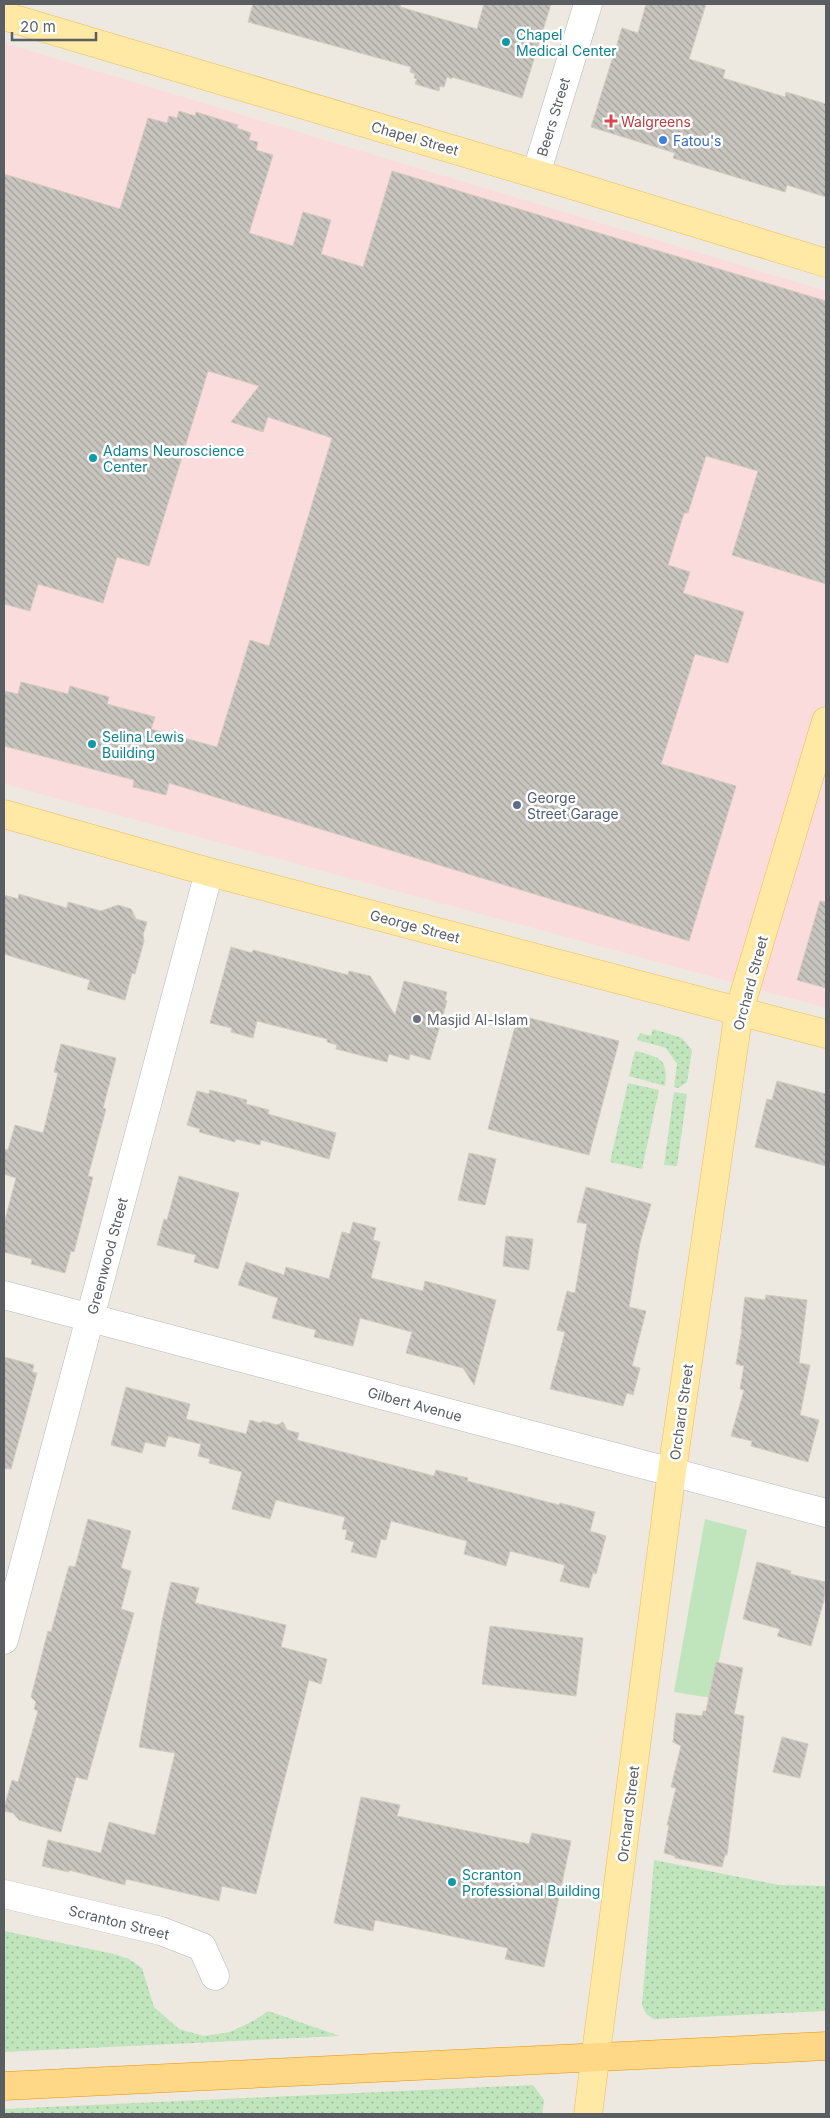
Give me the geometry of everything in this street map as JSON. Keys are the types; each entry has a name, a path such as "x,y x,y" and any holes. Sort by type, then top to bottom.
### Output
{"highway":[{"path":"4,2086 826,2046"}],"main road":[{"name":"Chapel Street","path":"4,16 536,174 826,263"},
{"name":"Orchard Street","path":"588,2114 672,1472 739,1011 826,721"},
{"name":"George Street","path":"4,814 209,872 826,1034"}],"street":[{"name":"Beers Street","path":"536,174 588,4"},
{"name":"Greenwood Street","path":"4,1640 209,872"},
{"name":"Gilbert Avenue","path":"4,1295 826,1513"},
{"name":"Scranton Street","path":"4,1894 161,1931 202,1947 215,1976"}],"shaded area":[{"path":"4,43 826,291 826,1008 4,784"}],"green space":[{"path":"653,1029 682,1038 692,1050 687,1082 678,1088 674,1087 677,1064 666,1048 637,1040 640,1033 651,1036"},
{"path":"635,1051 661,1060 665,1070 665,1086 629,1076"},
{"path":"628,1083 659,1090 642,1169 610,1162"},
{"path":"674,1092 687,1094 677,1166 664,1165"},
{"path":"705,1519 747,1530 711,1698 674,1692"},
{"path":"654,1860 779,1885 826,1886 826,2011 654,2019 646,2014 642,2005"},
{"path":"4,1931 114,1954 129,1959 142,1968 154,2007 179,2029 204,2036 230,2032 255,2020 268,2011 340,2036 4,2052"},
{"path":"533,2085 544,2100 542,2114 4,2114 4,2109"}],"building":[{"path":"253,4 401,4 400,7 477,29 484,4 551,4 522,98 452,77 452,79 447,77 444,87 440,86 439,91 415,84 417,79 414,78 415,74 410,72 411,67 248,22"},
{"path":"646,4 706,4 689,59 725,70 723,78 785,97 786,92 826,104 826,197 787,185 785,192 673,158 675,153 591,127 622,28 638,33"},
{"path":"179,111 195,116 196,112 238,125 237,128 251,133 249,140 258,142 256,150 273,155 249,233 293,246 303,212 331,220 321,254 363,267 392,171 826,301 826,584 732,555 758,471 706,456 688,513 684,513 668,565 690,572 683,593 744,612 728,663 695,654 661,764 736,786 689,941 169,783 166,795 133,787 134,780 4,746 4,691 18,694 21,682 68,694 70,686 109,697 107,704 155,717 151,729 217,747 250,640 269,646 332,438 268,417 263,432 231,422 259,386 208,371 149,566 117,557 103,603 38,584 30,611 4,604 4,174 120,209 148,118 167,123 169,116 177,118"},
{"path":"19,894 67,908 68,902 101,911 118,905 131,909 136,919 147,922 135,974 132,973 125,1000 87,989 90,980 4,954 4,895 18,899"},
{"path":"820,901 826,902 826,988 797,980"},
{"path":"231,947 252,953 253,950 348,975 349,971 370,976 395,1015 404,981 447,992 445,1000 447,1001 430,1060 410,1054 409,1060 389,1054 387,1062 336,1049 337,1045 327,1042 327,1039 257,1021 253,1038 231,1032 232,1028 210,1023"},
{"path":"518,1015 619,1041 589,1155 488,1129"},
{"path":"61,1044 116,1058 103,1108 106,1109 88,1176 93,1177 74,1252 71,1251 65,1273 31,1264 32,1259 4,1252 4,1224 16,1178 4,1174 4,1149 8,1150 15,1125 43,1133 58,1073 54,1072"},
{"path":"777,1081 826,1094 826,1166 755,1147 767,1099 772,1100"},
{"path":"210,1090 247,1100 246,1104 269,1110 268,1114 336,1133 329,1159 261,1140 260,1145 236,1139 235,1142 199,1132 200,1129 187,1125 197,1091 209,1094"},
{"path":"469,1153 496,1159 485,1205 458,1200"},
{"path":"179,1176 239,1193 218,1269 194,1262 196,1255 157,1245 164,1219 167,1220"},
{"path":"586,1187 651,1204 640,1243 629,1307 646,1311 632,1366 640,1368 633,1395 627,1393 623,1406 550,1389 565,1332 557,1330 567,1291 575,1293 587,1224 577,1222"},
{"path":"353,1222 376,1228 373,1240 380,1242 371,1278 423,1291 425,1281 496,1300 474,1385 463,1368 406,1353 412,1332 360,1318 353,1346 314,1337 316,1330 272,1318 278,1298 238,1285 246,1262 284,1275 286,1267 329,1279 342,1232 350,1234"},
{"path":"506,1236 533,1239 529,1270 503,1266"},
{"path":"766,1295 807,1300 799,1363 810,1365 800,1415 819,1420 808,1462 751,1446 752,1441 731,1436 744,1390 740,1389 744,1366 736,1364 745,1297 765,1300"},
{"path":"4,1357 34,1365 32,1372 37,1373 11,1469 4,1468"},
{"path":"126,1387 190,1404 186,1419 246,1434 250,1420 277,1425 283,1422 287,1430 299,1433 297,1440 434,1476 436,1470 468,1478 467,1481 559,1505 560,1503 595,1512 590,1531 606,1536 596,1574 593,1573 589,1588 560,1581 565,1565 510,1551 506,1566 464,1554 467,1541 391,1521 386,1540 381,1539 376,1558 351,1552 354,1542 345,1539 347,1530 342,1529 345,1517 276,1500 270,1519 232,1509 242,1472 209,1463 210,1459 198,1456 201,1444 168,1436 165,1447 145,1442 142,1453 111,1445"},
{"path":"88,1519 131,1531 121,1568 131,1571 121,1609 134,1613 87,1780 76,1777 61,1832 19,1820 13,1813 4,1811 4,1808 12,1780 18,1782 38,1711 34,1709 36,1702 31,1697 48,1631 51,1632 69,1566 75,1567"},
{"path":"757,1562 791,1571 790,1574 825,1582 824,1600 811,1646 777,1636 780,1629 743,1619"},
{"path":"171,1582 199,1588 195,1603 286,1625 281,1647 327,1659 321,1684 309,1680 256,1894 222,1886 219,1901 126,1879 125,1885 69,1870 69,1872 42,1866 48,1840 101,1853 109,1822 155,1835 175,1753 139,1747"},
{"path":"490,1626 583,1638 576,1696 482,1684"},
{"path":"716,1662 743,1668 734,1714 744,1716 727,1855 725,1855 722,1867 675,1858 675,1856 664,1853 669,1825 667,1825 676,1788 671,1787 681,1746 673,1742 676,1713 702,1716 703,1711 706,1711"},
{"path":"782,1737 808,1744 800,1778 773,1772"},
{"name":"Scranton Professional Building","path":"361,1797 400,1805 397,1816 529,1844 532,1833 571,1841 544,1967 505,1959 508,1948 375,1920 373,1931 334,1923"}],"place":[{"name":"Chapel Medical Center","path":"506,42"},
{"name":"Walgreens","path":"611,121"},
{"name":"Fatou's","path":"663,140"},
{"name":"Adams Neuroscience Center","path":"93,458"},
{"name":"Selina Lewis Building","path":"92,744"},
{"name":"George Street Garage","path":"517,805"},
{"name":"Masjid Al-Islam","path":"417,1019"},
{"name":"Scranton Professional Building","path":"452,1882"}]}
